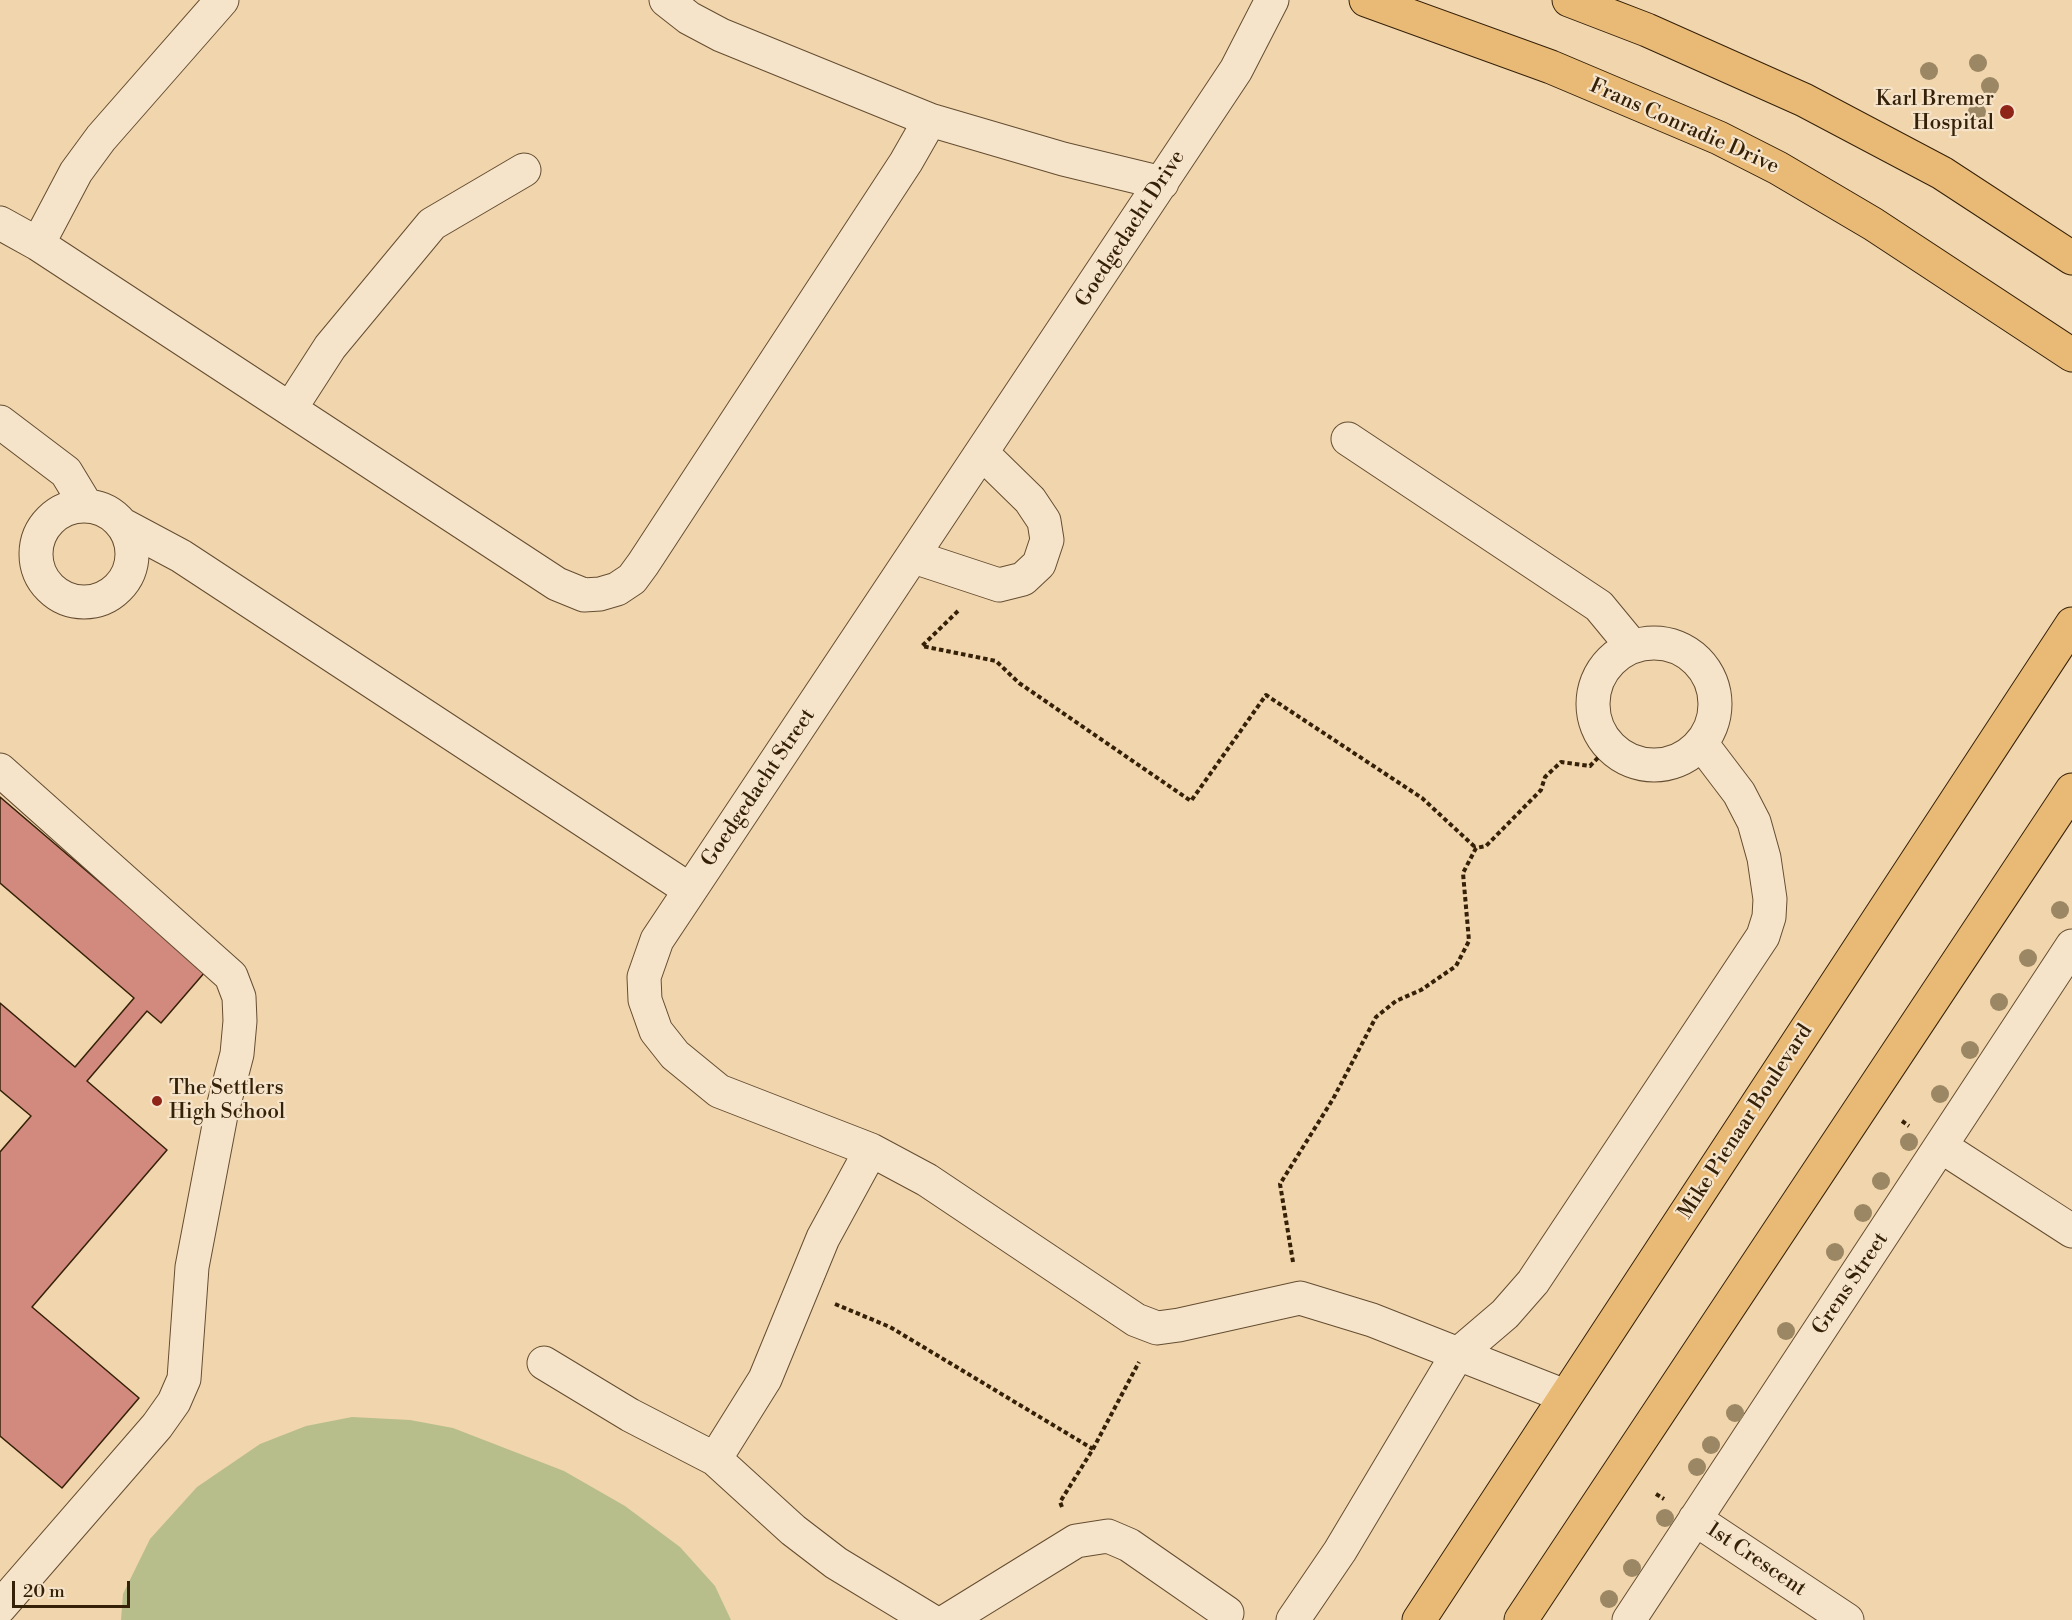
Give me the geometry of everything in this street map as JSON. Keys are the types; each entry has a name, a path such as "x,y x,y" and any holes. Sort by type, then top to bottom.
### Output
{"main road":[{"name":"Frans Conradie Drive","path":"1366,0 1551,68 1719,138 1778,168 1872,224 2072,355"},
{"path":"1569,0 1647,30 1804,100 1942,173 2072,258"},
{"name":"Mike Pienaar Boulevard","path":"1419,1620 2072,624"},
{"path":"1521,1620 2072,790"}],"street":[{"path":"38,244 76,172 101,138 222,0"},
{"path":"666,0 689,18 713,32 930,120 1063,159 1162,183"},
{"name":"Goedgedacht Drive","path":"914,557 1236,70 1272,0"},
{"path":"0,223 38,244 556,584 584,595 600,594 617,589 632,579 643,564 906,162 930,120"},
{"path":"290,409 330,348 432,224 524,170"},
{"path":"0,422 66,472 86,505"},
{"path":"1348,439 1599,606 1632,646"},
{"path":"914,557 999,585 1015,582 1028,575 1039,564 1047,540 1044,521 1036,509 983,454"},
{"path":"123,525 130,538 133,552 130,568 124,581 114,591 101,599 86,602 71,600 57,593 46,583 39,570 36,555 45,527 55,515 86,505 111,514 123,525 180,556 690,890"},
{"name":"Goedgedacht Street","path":"914,557 657,940 644,978 645,1000 656,1031 675,1055 719,1091 871,1150 974,1209 1136,1320 1157,1328"},
{"path":"130,568 196,568"},
{"path":"1659,644 1677,648 1693,658 1706,672 1713,690 1716,708 1711,727 1701,743 1688,756 1670,763 1651,765 1632,761 1615,752 1595,719 1594,700 1598,682 1608,665 1632,646 1659,644"},
{"path":"1293,1620 1340,1551 1457,1355 1505,1314 1533,1282 1763,936 1769,917 1770,899 1764,858 1754,822 1739,793 1701,743"},
{"path":"0,770 231,976 239,997 240,1021 237,1054 221,1115 196,1238 188,1306 184,1378 181,1386 174,1402 157,1426 0,1607"},
{"name":"Grens Street","path":"1629,1620 2072,946"},
{"path":"1942,1147 2072,1232"},
{"path":"715,1459 765,1379 823,1238 871,1150"},
{"path":"1157,1328 1216,1319 1278,1301 1300,1298 1372,1320 1565,1396"},
{"path":"544,1363 630,1415 715,1459 793,1530 836,1563 930,1620"},
{"name":"1st Crescent","path":"1695,1519 1847,1620"},
{"path":"948,1620 1076,1541 1108,1536 1129,1545 1227,1613"}],"path":[{"path":"988,582 922,646 996,662 1019,683 1191,801 1266,695 1422,798 1476,848"},
{"path":"1300,1298 1280,1184 1333,1099 1376,1017 1396,1001 1421,990 1456,966 1468,941 1462,873 1476,848 1486,846 1541,790 1545,777 1561,762 1590,766 1610,745"},
{"path":"801,1290 890,1327 1093,1449"},
{"path":"1076,1541 1060,1502 1093,1449 1157,1328"}],"green space":[{"path":"352,1417 410,1420 453,1428 564,1471 625,1506 680,1547 715,1586 731,1620 121,1620 123,1594 150,1539 197,1487 260,1444 306,1426"}],"building":[{"path":"0,797 205,972 161,1023 147,1011 87,1081 167,1150 32,1307 139,1398 62,1488 0,1436 0,1152 31,1116 0,1090 0,1003 75,1067 134,998 0,883"}],"place":[{"name":"Karl Bremer Hospital","path":"2007,112"},
{"name":"The Settlers High School","path":"157,1101"}]}
